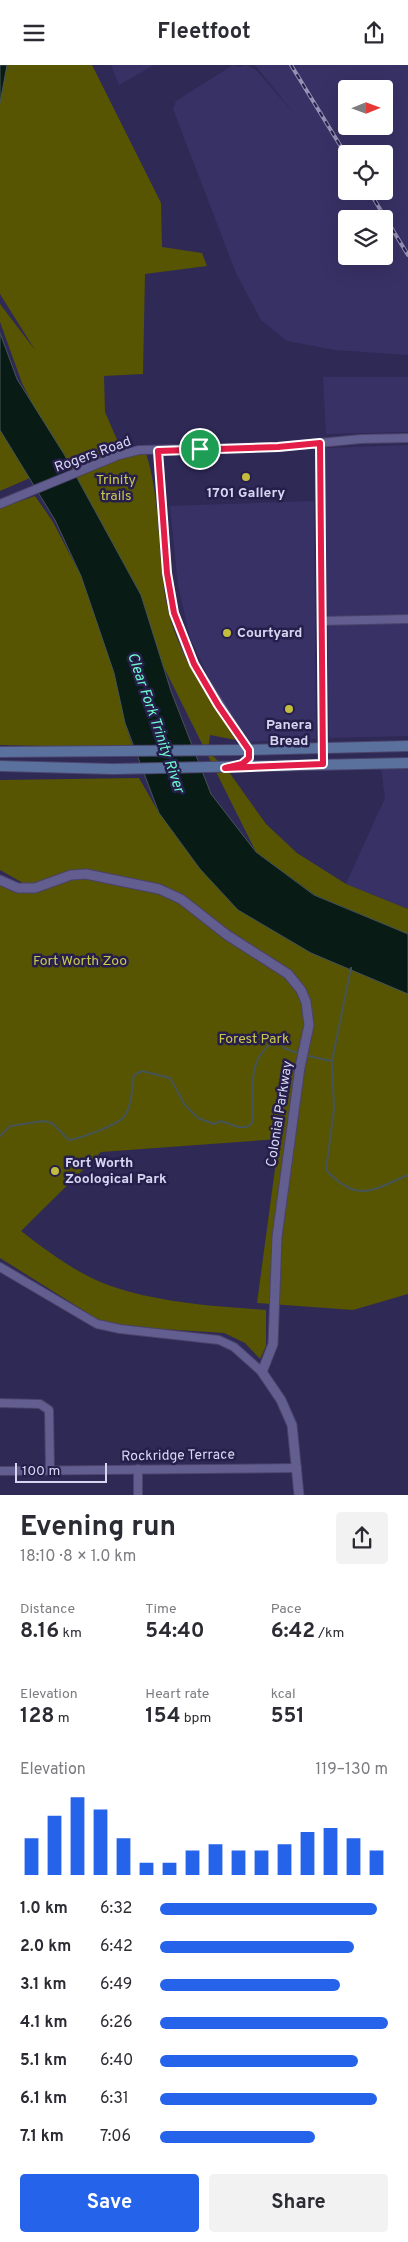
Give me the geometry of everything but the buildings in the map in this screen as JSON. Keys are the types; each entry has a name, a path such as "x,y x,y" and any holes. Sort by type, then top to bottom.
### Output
{"main road":[{"path":"0,753 208,751 408,746"},
{"path":"221,768 242,764 249,758 249,750"},
{"path":"0,766 113,769 408,763"}],"street":[{"name":"Rogers Road","path":"0,504 96,465 139,451 278,447 361,439 408,439"},
{"path":"320,443 323,764"},
{"path":"158,451 167,573 174,613 194,664 213,698 249,750"},
{"path":"322,621 408,619"},
{"name":"Colonial Parkway","path":"0,880 18,888 35,888 71,875 86,874 159,889 181,899 227,935 288,974 295,981 306,1002 309,1019 300,1067 276,1237 273,1344 262,1373"},
{"path":"0,1267 97,1324 120,1329 205,1336 219,1339 234,1347 262,1373 288,1413 296,1448 299,1495"},
{"path":"0,1403 40,1404 49,1410 50,1470"},
{"name":"Rockridge Terrace","path":"0,1471 297,1468"},
{"path":"138,1469 138,1495"}],"shaded area":[{"path":"111,65 154,65 119,85"},
{"path":"233,65 240,67 246,65 256,70 297,117 255,65 408,65 408,355 335,350 287,341 261,320 236,273 173,109 176,101"},
{"path":"323,377 408,377 408,432 326,434"},
{"path":"408,445 408,736 329,738 325,448"},
{"path":"314,501 316,739 250,742 218,698 190,638 178,585 170,506"},
{"path":"381,769 408,769 408,909 346,884 385,798"}],"green space":[{"name":"Trinity trails","path":"0,65 92,65 161,203 162,247 202,253 207,266 145,274 143,374 104,376 105,412 121,449 143,445 149,463 156,500 162,576 169,615 193,671 236,740 210,735 208,751 229,772 266,824 297,853 346,884 408,909 408,934 315,895 256,852 22,383 0,322 0,304 35,350 0,294"},
{"path":"0,430 30,478 0,491"},
{"path":"35,496 53,522 81,576 115,672 125,723 133,748 0,745 0,508"},
{"name":"Forest Park","path":"139,778 159,813 200,869 238,910 311,953 408,994 408,1294 353,1310 257,1303 279,1139 101,1152 21,1231 73,1268 108,1285 166,1300 266,1310 266,1346 260,1359 245,1343 224,1333 129,1327 102,1322 0,1258 0,883 15,891 37,891 0,870 0,780"}],"water":[{"path":"0,65 7,65 0,103"},
{"name":"Clear Fork Trinity River","path":"0,333 17,379 64,454 141,595 171,691 211,794 256,852 314,895 408,934 408,994 311,953 238,910 200,869 159,813 125,723 114,673 81,576 55,520 0,430"}],"waterway":[{"path":"304,1055 332,1061 351,968"},
{"path":"0,1136 10,1126 43,1121 52,1123 69,1140 108,1127 126,1114 131,1100 134,1075 142,1071 170,1078 185,1105 198,1118 214,1124 221,1121 238,1127 247,1127 252,1123 253,1075 259,1056 265,1048 274,1042 281,1043 284,1048 300,1054"},
{"path":"332,1061 334,1109 326,1170 347,1187 365,1191 384,1186 408,1175"}],"railway":[{"path":"291,65 340,145"},
{"path":"374,200 408,255"}],"place":[{"name":"1701 Gallery","path":"246,477"},
{"name":"Courtyard","path":"227,633"},
{"name":"Panera Bread","path":"289,709"},
{"name":"Fort Worth Zoological Park","path":"55,1171"}],"route":[{"path":"320,443 323,764 225,768 242,764 249,758 249,750 244,740 208,690 188,652 174,613 167,573 158,451 200,449 278,447 320,443"}],"park label":[{"name":"Fort Worth Zoo","path":"80,961"}]}
